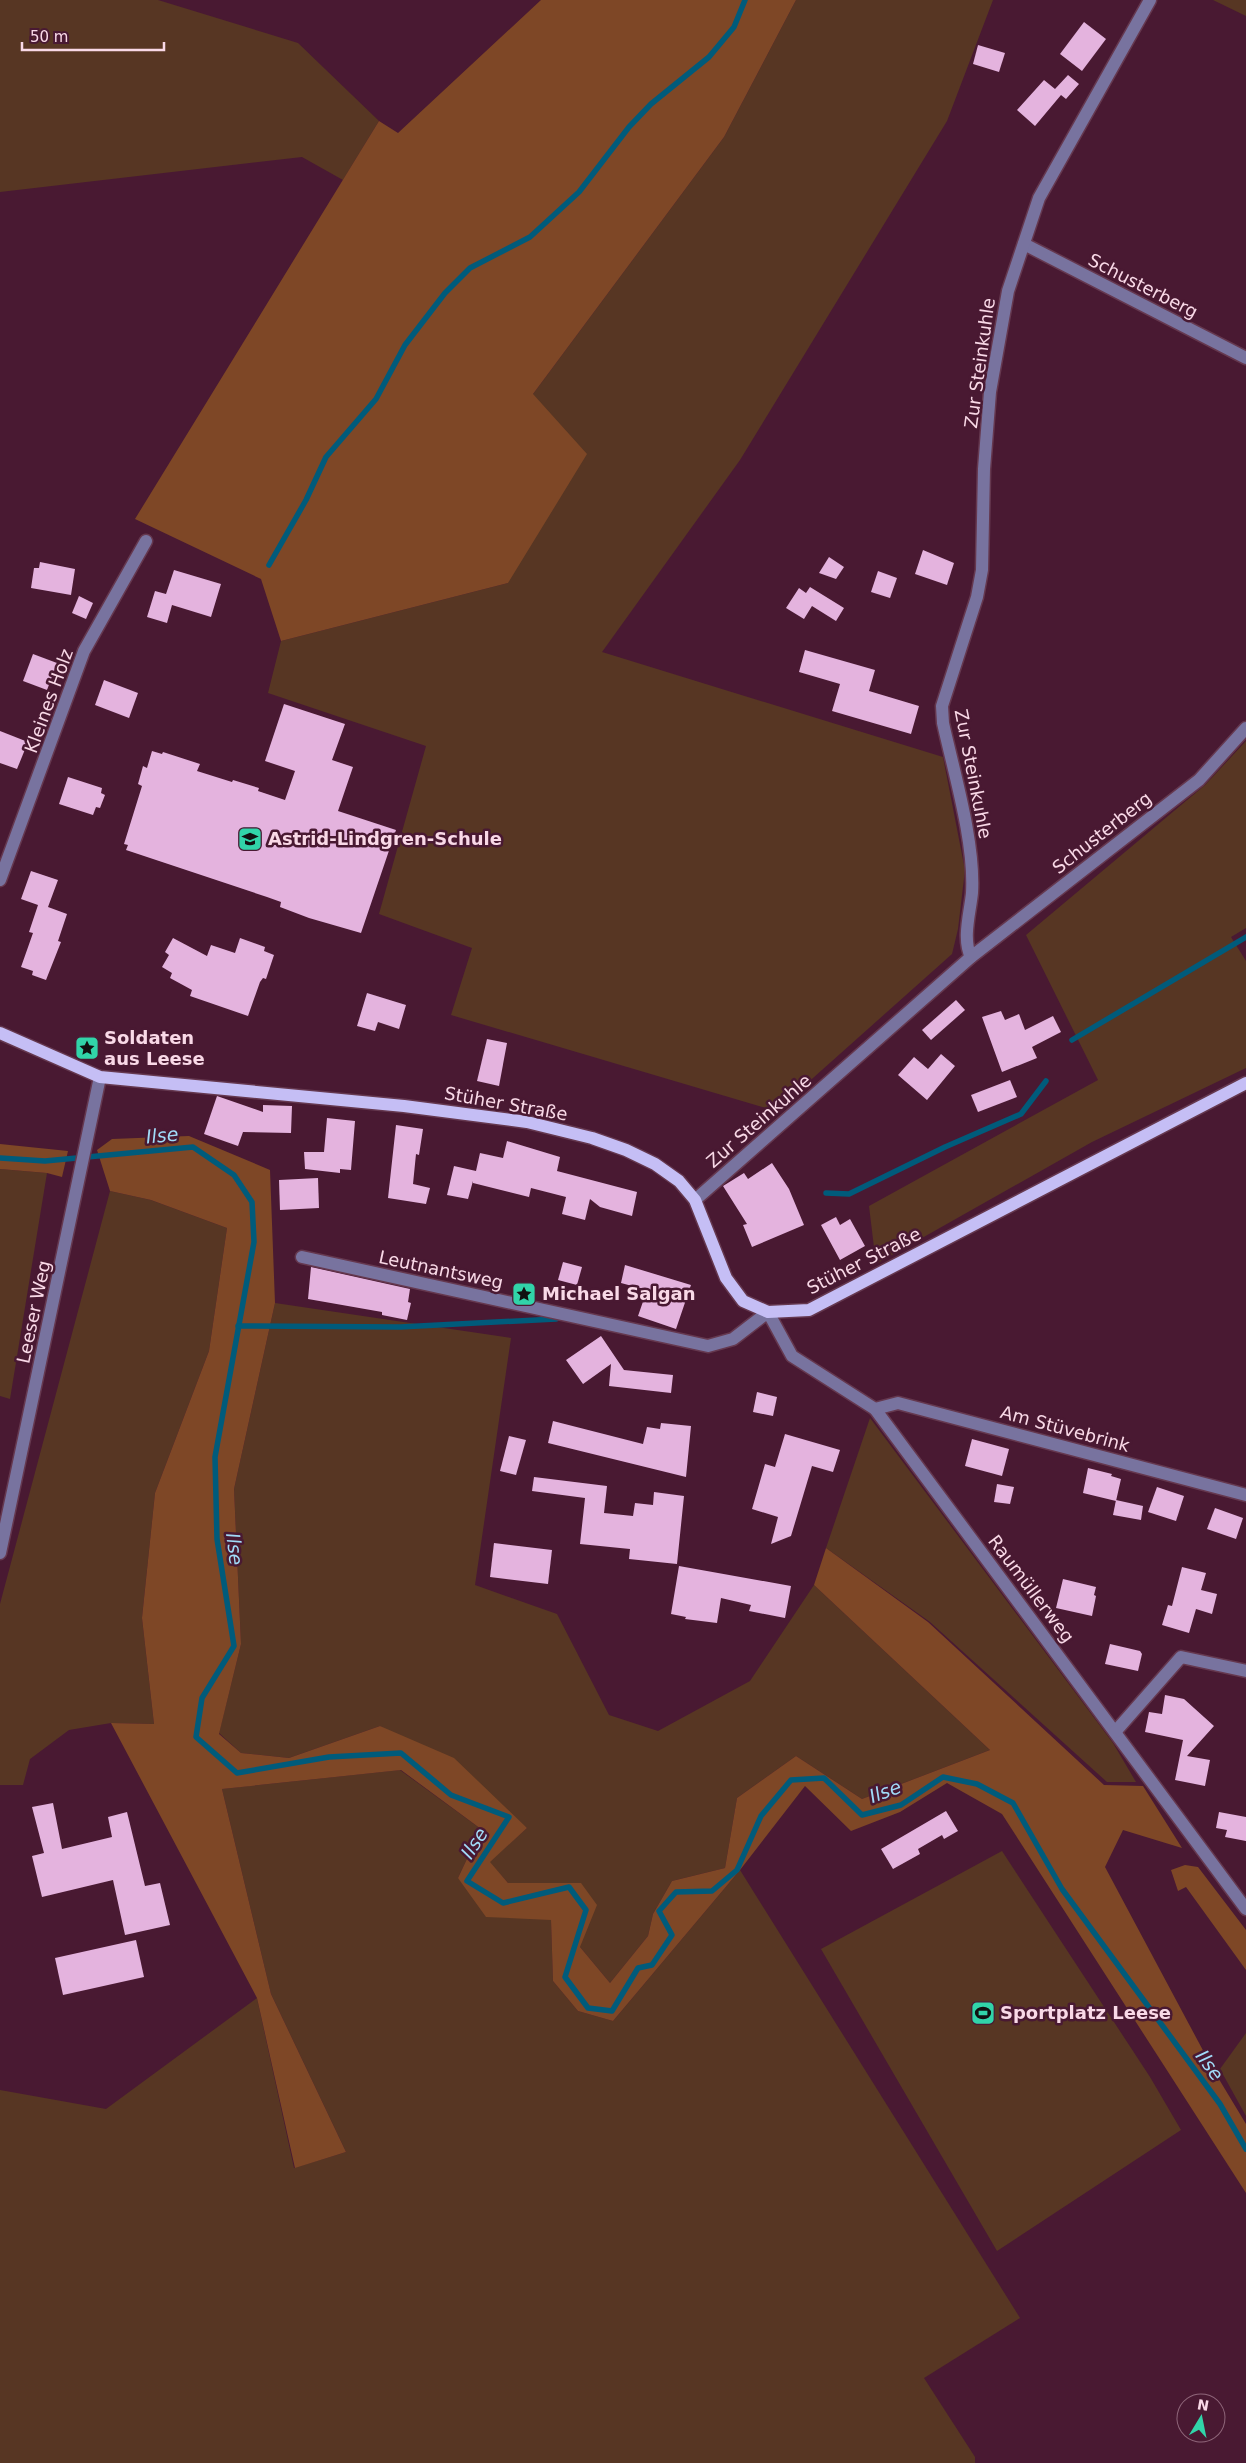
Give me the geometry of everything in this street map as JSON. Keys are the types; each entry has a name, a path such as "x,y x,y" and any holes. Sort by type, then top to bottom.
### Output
{"main road":[{"name":"Stüher Straße","path":"0,1034 100,1077 404,1106 527,1122 590,1138 626,1150 655,1164 680,1181 695,1200 726,1278 742,1301 768,1312 809,1310 1246,1083"}],"street":[{"name":"Zur Steinkuhle","path":"695,1200 971,957 966,948 972,891 969,846 943,723 942,706 977,597 982,570 984,469 990,392 1008,291 1039,198 1150,0"},
{"name":"Schusterberg","path":"1024,244 1246,358"},
{"name":"Kleines Holz","path":"0,880 84,651 146,541"},
{"name":"Schusterberg","path":"971,957 1199,780 1246,728"},
{"name":"Leeser Weg","path":"0,1553 100,1077"},
{"name":"Leutnantsweg","path":"302,1257 708,1346 733,1340 768,1312"},
{"name":"Raumüllerweg","path":"768,1312 792,1356 875,1409 1246,1910"},
{"name":"Am Stüvebrink","path":"875,1409 898,1403 1246,1494"},
{"path":"1115,1732 1181,1657 1246,1671"}],"shaded area":[{"path":"0,0 158,0 298,43 379,121 343,180 302,157 0,192"},
{"path":"541,0 796,0 724,137 533,394 587,454 508,583 281,641 261,579 135,519 379,121 398,133"},
{"path":"796,0 993,0 947,121 740,460 602,652 943,757 965,870 958,929 952,954 776,1111 451,1015 472,948 379,914 426,746 268,693 281,641 508,583 533,394 724,137"},
{"path":"1213,0 1246,0 1246,16"},
{"path":"1246,741 1246,928 1231,937 1246,961 1246,1068 1092,1142 876,1264 869,1206 1098,1080 1026,935 1205,785"},
{"path":"189,1136 270,1170 275,1303 234,1489 241,1644 219,1734 241,1753 289,1758 380,1726 454,1758 527,1828 490,1862 508,1883 581,1883 597,1905 580,1947 610,1983 648,1936 653,1914 672,1881 725,1868 737,1798 796,1756 862,1799 990,1750 814,1585 826,1548 928,1622 1104,1785 1143,1786 1182,1848 1123,1830 1105,1867 1214,2071 1246,2124 1246,2193 1002,1814 947,1783 900,1812 851,1831 805,1786 740,1870 613,2021 578,2011 553,1981 551,1920 486,1917 458,1878 481,1829 401,1770 222,1789 271,1994 346,2152 295,2168 257,1998 111,1723 154,1724 142,1618 155,1493 209,1351 227,1228 151,1200 110,1191 97,1150 112,1139"},
{"path":"0,1144 68,1151 62,1177 47,1173 0,1169"},
{"path":"0,1169 47,1173 10,1399 0,1396"},
{"path":"110,1191 151,1200 227,1228 209,1351 155,1493 142,1618 154,1724 111,1723 69,1730 30,1759 23,1785 0,1785 0,1604"},
{"path":"275,1303 511,1338 475,1585 557,1614 609,1715 658,1731 750,1681 814,1585 990,1750 862,1799 796,1756 737,1798 725,1868 672,1881 653,1914 648,1936 610,1983 580,1947 581,1883 509,1884 489,1862 527,1828 380,1726 289,1758 241,1753 219,1733 241,1644 234,1489"},
{"path":"870,1418 1113,1743 1136,1782 1107,1782 930,1622 826,1548"},
{"path":"400,1770 481,1829 458,1878 551,1920 553,1981 578,2011 613,2021 740,1870 1020,2318 924,2378 975,2457 975,2463 0,2463 0,2090 106,2109 257,1998 294,2168 346,2152 271,1994 222,1789"},
{"name":"Sportplatz Leese","path":"1002,1851 1150,2077 1181,2130 997,2251 821,1949"},
{"path":"1185,1865 1198,1867 1246,1930 1246,1970 1186,1887 1178,1891 1171,1870"},
{"path":"1246,2033 1246,2116 1220,2069"}],"building":[{"path":"1084,22 1106,39 1082,71 1060,54"},
{"path":"978,45 1005,53 999,72 973,64"},
{"path":"1068,75 1079,84 1066,99 1061,95 1035,126 1017,110 1044,80 1055,89"},
{"path":"923,550 954,563 947,585 915,574"},
{"path":"829,557 844,567 836,579 819,573"},
{"path":"40,562 75,569 71,595 31,588 34,568 39,568"},
{"path":"174,570 221,584 211,617 172,605 167,623 147,617 155,591 166,594"},
{"path":"878,571 897,578 890,598 871,592"},
{"path":"810,587 844,608 836,621 812,606 804,619 786,608 799,588 806,593"},
{"path":"79,596 93,603 86,619 72,613"},
{"path":"805,650 875,670 869,691 919,706 911,734 832,711 840,684 799,672"},
{"path":"33,654 57,663 47,690 23,681"},
{"path":"104,680 138,693 129,718 95,705"},
{"path":"284,704 345,724 332,760 353,767 338,811 396,830 361,933 309,918 280,907 281,902 126,850 128,845 124,844 142,786 138,784 143,766 147,768 152,751 162,754 163,752 200,764 197,771 259,788 258,791 285,800 295,771 265,761"},
{"path":"0,731 28,742 17,769 0,763"},
{"path":"68,777 102,788 101,793 105,795 100,808 96,807 93,815 59,804"},
{"path":"31,871 58,880 48,907 67,914 58,941 61,942 46,980 32,975 33,971 21,967 33,933 29,932 38,905 21,899"},
{"path":"173,938 207,956 211,945 235,953 240,938 265,947 264,951 274,955 266,979 263,978 260,982 248,1016 190,996 192,990 170,978 172,973 162,967 169,955 165,952"},
{"path":"367,993 406,1005 399,1029 378,1022 375,1031 357,1026"},
{"path":"956,1000 965,1010 931,1040 922,1030"},
{"path":"1001,1011 1005,1020 1019,1014 1025,1030 1053,1016 1061,1032 1032,1047 1037,1058 1002,1072 982,1017"},
{"path":"487,1039 507,1043 499,1086 477,1081"},
{"path":"941,1054 955,1066 927,1100 898,1075 914,1057 928,1069"},
{"path":"1010,1080 1017,1097 978,1112 971,1095"},
{"path":"217,1096 263,1112 263,1105 292,1106 291,1133 243,1132 238,1146 204,1134"},
{"path":"327,1118 355,1121 351,1170 340,1169 340,1173 305,1169 304,1152 324,1152"},
{"path":"396,1125 423,1129 419,1155 416,1154 413,1184 430,1188 426,1204 388,1198"},
{"path":"507,1141 560,1157 557,1171 637,1192 632,1216 600,1207 590,1199 585,1220 562,1214 566,1197 531,1188 529,1197 473,1183 473,1181 468,1199 447,1195 454,1166 476,1171 480,1153 503,1158"},
{"path":"772,1163 789,1189 804,1225 752,1247 743,1225 747,1224 723,1186 744,1173 748,1179"},
{"path":"318,1178 319,1208 280,1210 279,1180"},
{"path":"836,1217 840,1225 850,1219 865,1246 840,1260 821,1225"},
{"path":"563,1262 582,1267 577,1285 558,1280"},
{"path":"625,1265 691,1285 676,1329 638,1316 647,1290 621,1283"},
{"path":"311,1267 410,1289 408,1302 411,1303 407,1320 382,1315 382,1312 308,1299"},
{"path":"601,1336 624,1370 673,1375 671,1393 609,1386 611,1364 583,1384 566,1360"},
{"path":"757,1392 777,1397 773,1416 753,1412"},
{"path":"553,1421 643,1444 647,1427 660,1429 661,1423 691,1426 686,1477 548,1443"},
{"path":"785,1434 840,1450 833,1472 812,1466 791,1536 771,1544 778,1517 752,1509 765,1464 775,1467"},
{"path":"509,1436 526,1440 516,1475 500,1471"},
{"path":"972,1439 1009,1449 1002,1476 965,1466"},
{"path":"1088,1468 1112,1474 1111,1476 1121,1479 1116,1501 1083,1493"},
{"path":"534,1477 607,1486 604,1513 633,1516 635,1503 653,1505 654,1492 684,1496 677,1564 629,1559 630,1549 580,1544 585,1498 532,1491"},
{"path":"997,1484 1014,1487 1010,1504 994,1502"},
{"path":"1157,1487 1184,1496 1176,1521 1148,1512"},
{"path":"1116,1500 1143,1506 1141,1520 1113,1515"},
{"path":"1215,1508 1243,1518 1236,1539 1207,1529"},
{"path":"494,1543 552,1550 548,1584 490,1577"},
{"path":"679,1566 791,1586 785,1618 749,1611 751,1605 721,1598 717,1623 685,1619 686,1617 671,1614"},
{"path":"1182,1567 1206,1573 1201,1590 1217,1594 1212,1614 1196,1609 1189,1633 1162,1625 1168,1605 1172,1606"},
{"path":"1063,1579 1096,1587 1092,1616 1056,1608"},
{"path":"1110,1644 1140,1651 1142,1654 1138,1671 1105,1664"},
{"path":"1165,1695 1184,1699 1214,1726 1187,1756 1210,1760 1205,1786 1175,1780 1183,1740 1145,1732 1149,1712 1162,1714"},
{"path":"53,1803 62,1849 112,1837 108,1817 127,1812 145,1886 160,1883 170,1925 125,1935 113,1880 42,1897 32,1856 44,1853 32,1807"},
{"path":"946,1811 958,1831 944,1839 942,1835 918,1849 920,1854 893,1869 881,1849"},
{"path":"1219,1812 1246,1817 1246,1841 1225,1837 1227,1830 1216,1828"},
{"path":"136,1940 144,1977 63,1995 55,1958"}],"waterway":[{"path":"269,565 306,500 326,457 376,399 405,345 445,293 470,268 530,237 579,192 629,127 651,104 709,57 734,27 745,0"},
{"path":"1072,1040 1246,937"},
{"path":"826,1193 849,1194 945,1147 1021,1114 1046,1081"},
{"name":"Ilse","path":"0,1158 45,1161 193,1147 234,1175 252,1202 254,1242 215,1457 217,1539 234,1646 202,1698 196,1737 237,1773 329,1757 401,1753 451,1795 509,1817 467,1881 503,1903 569,1887 586,1910 565,1977 588,2008 612,2011 638,1968 652,1965 672,1935 659,1911 676,1892 712,1891 737,1870 761,1816 791,1780 824,1778 862,1815 901,1805 943,1777 977,1784 1013,1803 1062,1889 1220,2104 1246,2149"},
{"path":"238,1326 400,1327 556,1319"}],"place":[{"name":"Astrid-Lindgren-Schule","path":"250,839"},
{"name":"Soldaten aus Leese","path":"87,1048"},
{"name":"Michael Salgan","path":"524,1294"},
{"name":"Sportplatz Leese","path":"983,2013"}]}
